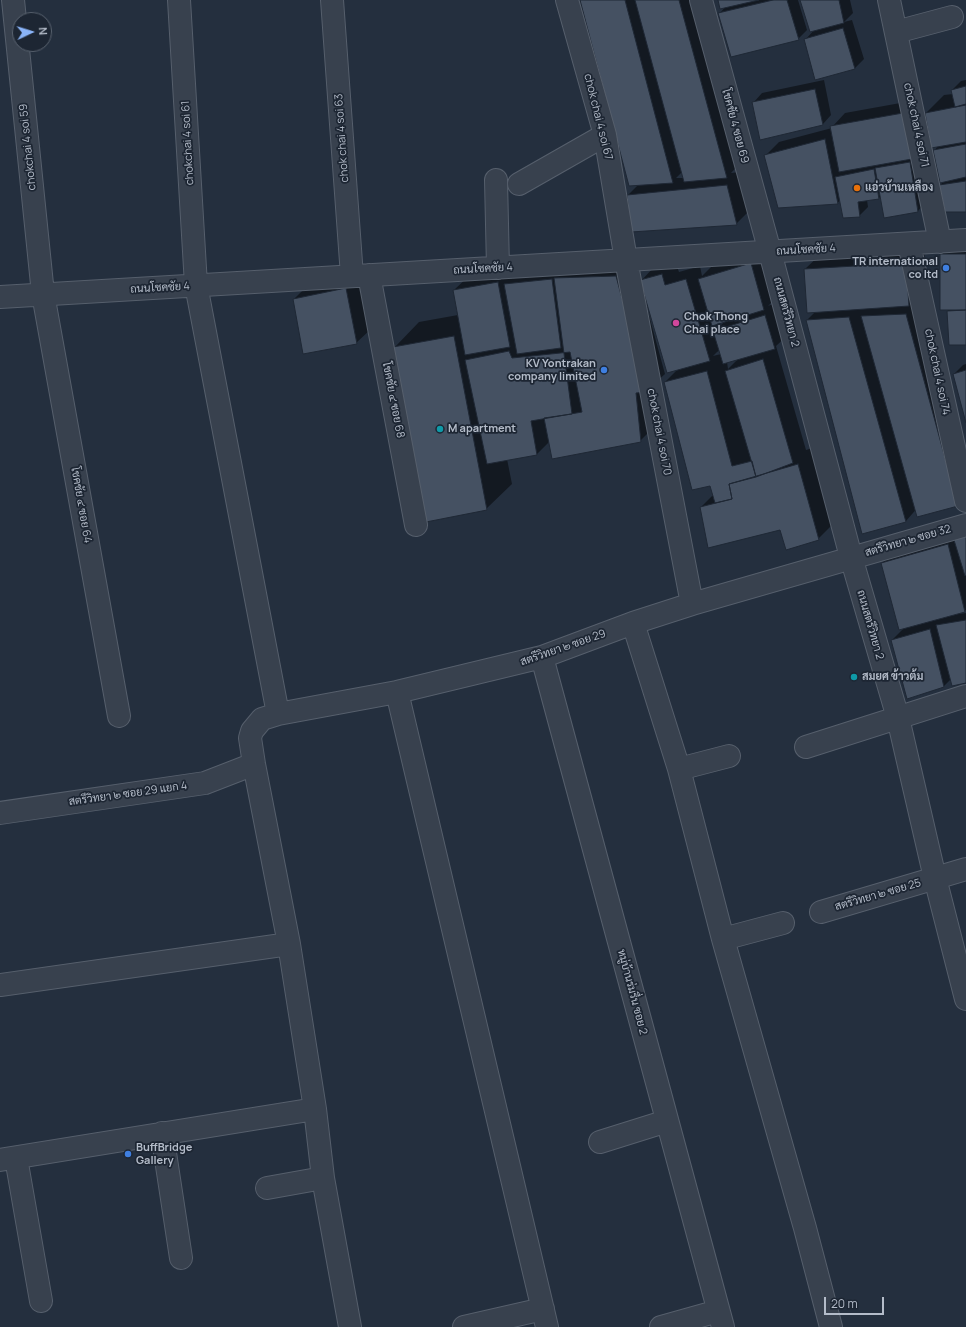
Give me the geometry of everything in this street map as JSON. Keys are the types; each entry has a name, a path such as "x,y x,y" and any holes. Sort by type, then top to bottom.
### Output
{"street":[{"name":"chokchai 4 soi 59","path":"13,0 44,294"},
{"name":"chokchai 4 soi 61","path":"179,0 196,285 278,714"},
{"name":"chok chai 4 soi 63","path":"332,0 361,276"},
{"name":"chok chai 4 soi 67","path":"567,0 605,135 626,260"},
{"name":"โชคชัย 4 ซอย 69","path":"701,0 770,252"},
{"name":"chok chai 4 soi 71","path":"889,0 940,242"},
{"path":"896,32 952,17"},
{"path":"519,184 605,135"},
{"path":"496,180 498,268"},
{"name":"ถนนโชคชัย 4","path":"0,297 966,240"},
{"name":"chok chai 4 soi 74","path":"909,244 966,501"},
{"name":"ถนนสตรีวิทยา 2","path":"770,252 851,557 898,718 935,878 966,999"},
{"name":"chok chai 4 soi 70","path":"626,260 692,604"},
{"name":"โชคชัย ๔ ซอย 68","path":"361,276 416,525"},
{"name":"โชคชัย ๔ ซอย 64","path":"44,294 119,716"},
{"name":"สตรีวิทยา ๒ ซอย 32","path":"851,557 966,525"},
{"name":"สตรีวิทยา ๒ ซอย 29","path":"254,764 250,738 252,731 262,719 278,714 397,692 542,657 633,623 851,557"},
{"path":"633,623 679,769 722,939 832,1327"},
{"name":"หมู่บ้านร่มรื่น ซอย 2","path":"542,657 720,1319"},
{"path":"397,692 545,1318 464,1327"},
{"path":"806,747 966,696"},
{"path":"679,769 729,756"},
{"path":"254,764 290,944 324,1178 348,1327"},
{"name":"สตรีวิทยา ๒ ซอย 29 แยก 4","path":"0,813 205,783 254,764"},
{"name":"สตรีวิทยา ๒ ซอย 25","path":"821,912 966,869"},
{"path":"722,939 783,923"},
{"path":"0,985 290,944"},
{"path":"41,1301 8,1159 315,1109"},
{"path":"600,1142 667,1121"},
{"path":"162,1133 182,1258"},
{"path":"267,1188 324,1178"},
{"path":"661,1327 720,1319"}],"building":[{"path":"580,0 625,0 673,183 629,186"},
{"path":"635,0 679,0 727,178 684,182"},
{"path":"718,0 759,0 720,9"},
{"path":"773,0 787,0 799,40 731,57 718,13"},
{"path":"800,0 839,0 844,23 810,32"},
{"path":"843,28 855,69 815,80 804,39"},
{"path":"966,86 966,104 955,107 951,90"},
{"path":"815,89 823,125 760,140 752,102"},
{"path":"966,105 966,142 931,148 925,113"},
{"path":"903,113 912,159 839,172 830,126"},
{"path":"825,139 838,204 778,208 764,155"},
{"path":"966,144 966,177 940,183 933,150"},
{"path":"910,162 918,212 884,218 875,168"},
{"name":"แอ่วบ้านเหลือง","path":"874,169 879,199 858,202 860,217 843,218 835,177"},
{"path":"966,181 966,212 945,212 939,185"},
{"path":"727,185 737,225 631,232 627,195"},
{"path":"940,254 966,254 966,310 940,310"},
{"path":"751,263 764,310 712,326 698,279"},
{"path":"906,263 909,306 807,313 804,269"},
{"name":"Chok Thong Chai place","path":"662,274 665,285 686,279 710,361 667,373 640,280"},
{"name":"KV Yontrakan company limited","path":"616,276 647,392 636,393 641,442 552,459 544,418 572,414 554,278"},
{"path":"552,279 561,348 517,354 504,284"},
{"path":"498,282 510,347 465,355 453,290"},
{"path":"346,288 357,344 303,354 293,299"},
{"path":"966,310 966,345 949,345 947,311"},
{"path":"906,314 958,506 917,517 861,316"},
{"path":"765,315 775,349 723,364 713,331"},
{"path":"849,317 906,522 862,534 806,320"},
{"name":"M apartment","path":"454,336 487,510 426,522 393,347"},
{"path":"509,351 512,358 570,352 582,412 531,421 537,455 487,464 465,360"},
{"path":"763,359 793,463 756,477 725,371"},
{"path":"966,370 966,423 953,374"},
{"path":"707,371 732,466 752,461 756,477 729,484 732,499 715,503 710,486 692,490 664,382"},
{"path":"798,464 819,540 786,550 780,530 708,548 700,507 732,499 729,484"},
{"path":"966,536 966,575 965,576 954,540"},
{"path":"948,544 965,612 899,630 881,563"},
{"path":"966,620 966,683 952,686 936,625"},
{"path":"930,629 944,687 907,699 891,640"}],"place":[{"name":"แอ่วบ้านเหลือง","path":"857,188"},
{"name":"TR international co ltd","path":"946,268"},
{"name":"Chok Thong Chai place","path":"676,323"},
{"name":"KV Yontrakan company limited","path":"604,370"},
{"name":"M apartment","path":"440,429"},
{"name":"สมยศ ข้าวต้ม","path":"854,677"},
{"name":"BuffBridge Gallery","path":"128,1154"}]}
